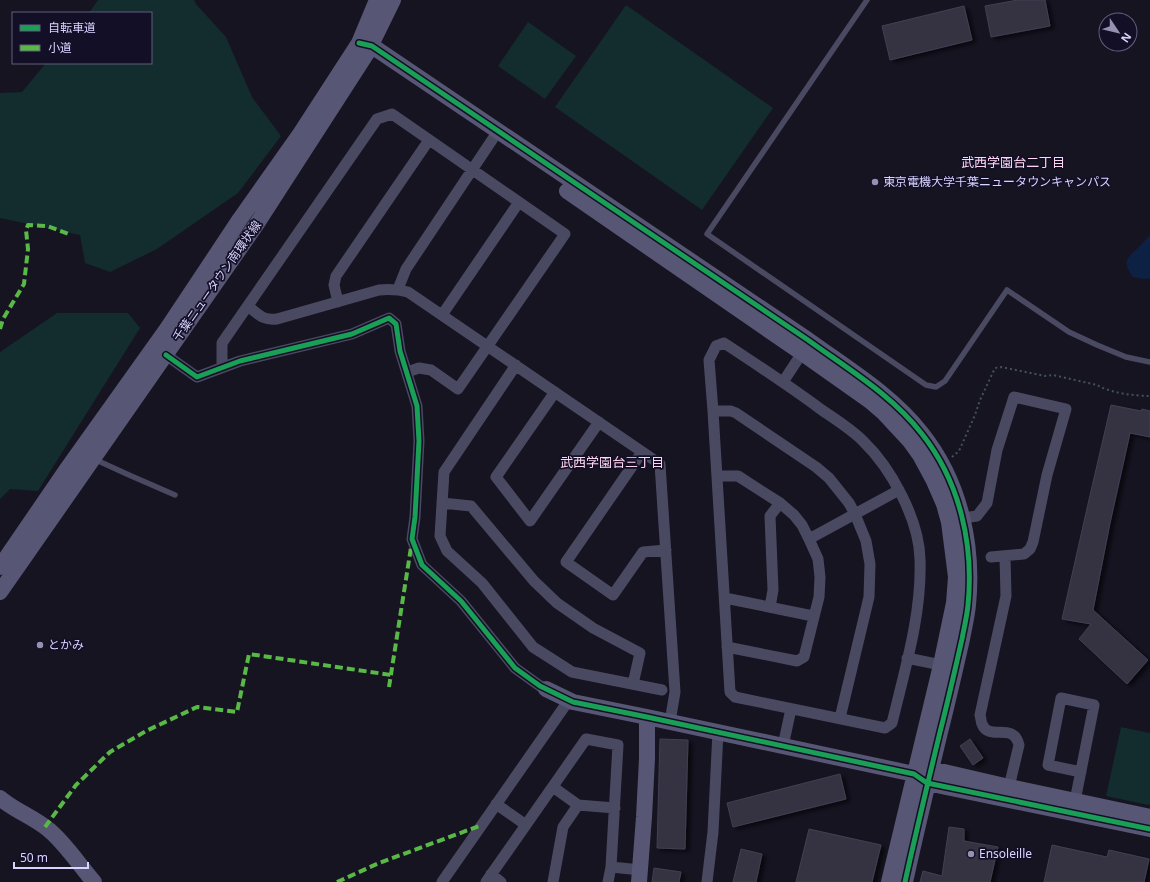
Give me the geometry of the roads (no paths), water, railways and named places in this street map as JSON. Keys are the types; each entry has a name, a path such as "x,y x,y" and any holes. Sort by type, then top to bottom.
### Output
{"street":[{"name":"千葉ニュータウン南環状線","path":"0,567 67,469 167,329 240,219 300,134 366,47 377,0"},
{"name":"千葉ニュータウン南環状線","path":"0,592 256,225 366,47 393,0"},
{"path":"366,47 496,136 870,401 884,413 920,455 944,504 949,522 956,577 954,603 941,665 924,775 905,882"},
{"path":"222,367 222,343 378,119 392,114 565,234 458,388 431,370 419,368 407,372"},
{"path":"398,289 406,269 496,136"},
{"path":"496,136 808,340 876,388 905,414 922,433 947,472 963,518 968,548 970,577 968,606 956,664 924,775 889,882"},
{"path":"338,302 334,285 336,276 429,140"},
{"path":"442,315 519,202"},
{"path":"248,306 262,318 269,320 379,290 398,289 408,292 660,464 675,692 670,722"},
{"path":"166,355 197,377 240,361 352,334 389,318 396,324 400,351 417,406 419,441 415,516 412,539 422,565 461,601 515,668 546,689 573,702 924,775 1150,829"},
{"path":"724,343 782,382 863,441 891,475 908,510 916,533 920,557 918,609 908,658 892,722 885,728 735,697 730,692 709,360 716,346 724,343"},
{"path":"782,382 802,353"},
{"path":"516,366 444,472 440,536 447,551 482,583 533,647 572,672 662,690"},
{"path":"555,392 496,477 530,521 599,422"},
{"path":"963,518 977,516 987,503 997,450 1014,397 1066,409 1047,475 1034,542 1030,549 1024,554 991,557"},
{"path":"713,411 731,411 736,413 816,467 829,478 849,503 866,540 870,564 869,597 840,718"},
{"path":"642,452 566,562 613,595 643,552 666,550"},
{"path":"717,476 738,476 780,503 794,515 810,539 818,559 820,577 819,597 813,616 804,657 797,661 727,647"},
{"path":"810,539 899,490"},
{"path":"442,503 471,506 534,581 557,603 593,628 640,653 633,684"},
{"path":"770,607 773,590 770,516 780,503"},
{"path":"1005,556 1006,596 980,715 982,725 989,732 1012,733 1018,738 1019,745 1009,787"},
{"path":"725,598 813,616"},
{"path":"908,658 941,665"},
{"path":"1075,801 1081,772 1094,705 1062,698 1048,765 1081,772"},
{"path":"442,882 569,700"},
{"path":"783,746 791,709"},
{"path":"611,867 640,876 647,759 646,717"},
{"path":"707,882 713,832 718,732"},
{"path":"501,882 489,878 586,739 618,746 611,867 608,882"},
{"path":"924,775 1009,787 1150,816"},
{"path":"553,787 578,805 615,808"},
{"path":"0,798 50,830 94,882"},
{"path":"496,804 526,824"},
{"path":"552,882 563,827 578,805"}],"lane":[{"path":"867,0 707,234 926,385 936,387 945,381 1007,290 1069,332 1126,357 1150,362"},
{"path":"93,458 175,495"}],"water":[{"path":"1150,235 1150,278 1144,279 1133,277 1127,267 1127,260"}],"place":[{"name":"東京電機大学千葉ニュータウンキャンパス","path":"875,182"},
{"name":"とかみ","path":"40,645"},
{"name":"Ensoleille","path":"971,854"}],"district":[{"name":"武西学園台二丁目","path":"1013,162"},
{"name":"武西学園台三丁目","path":"612,462"}]}
